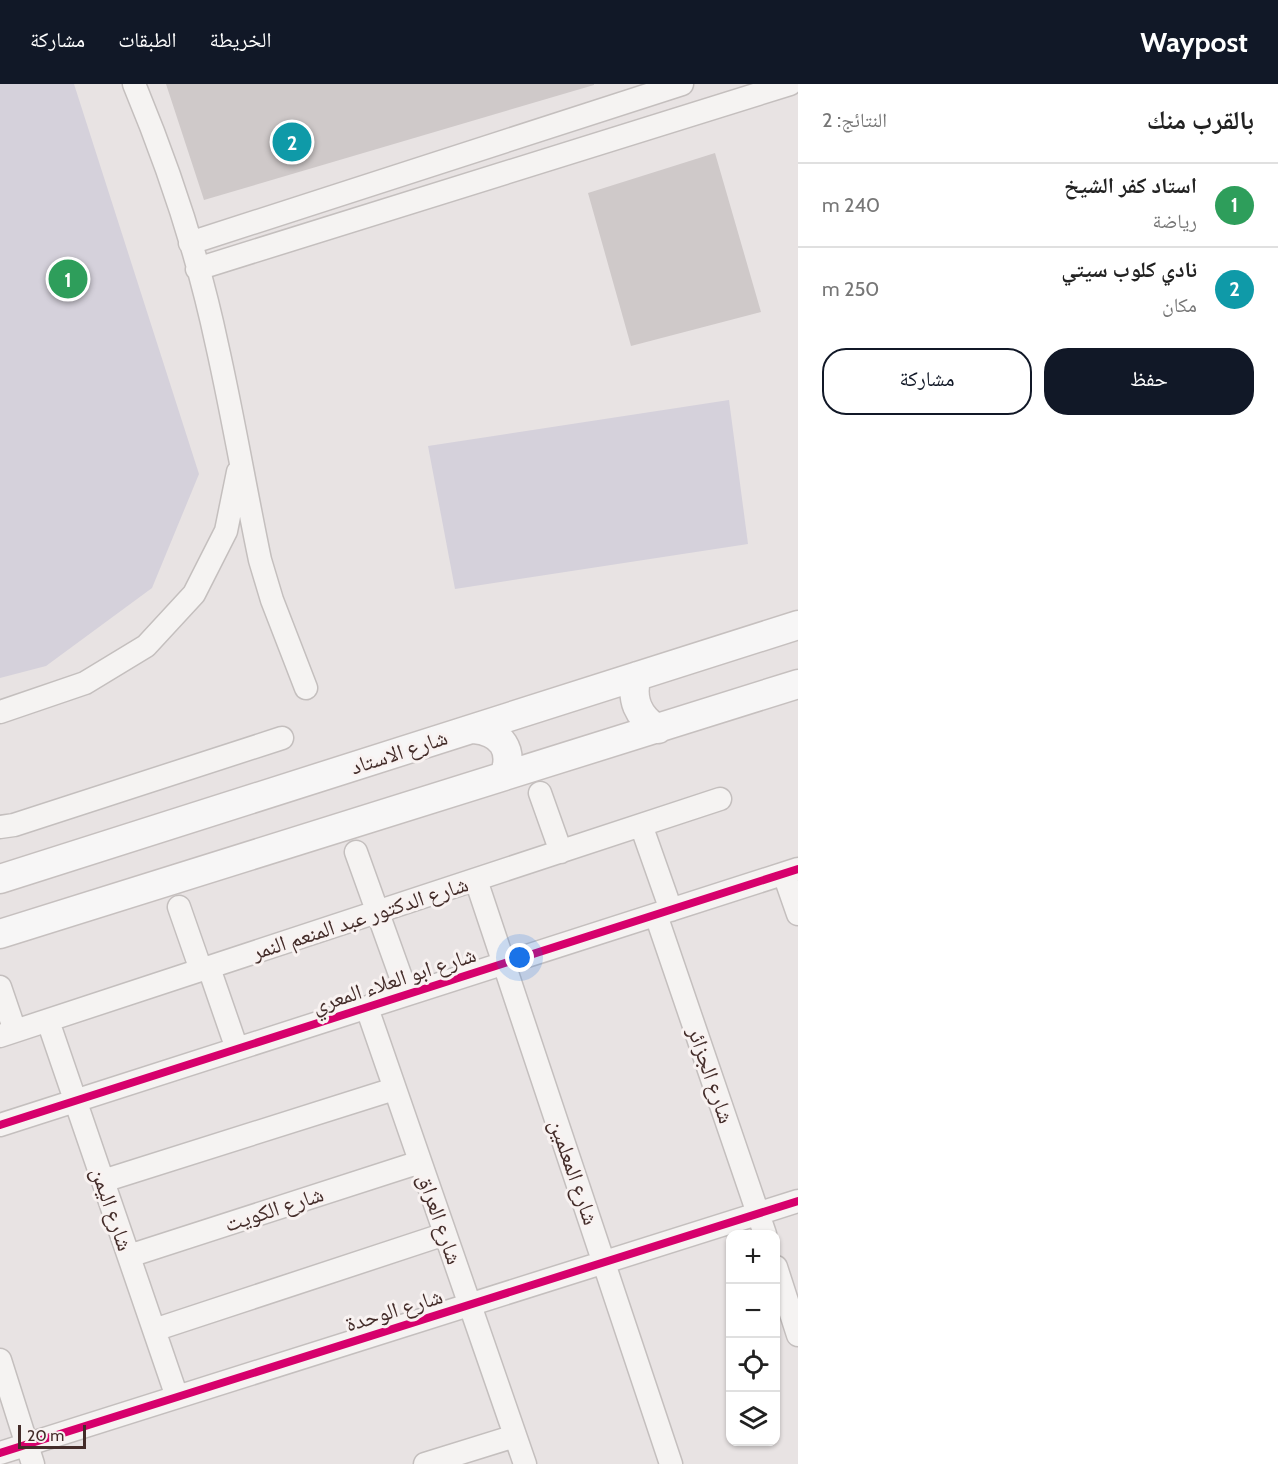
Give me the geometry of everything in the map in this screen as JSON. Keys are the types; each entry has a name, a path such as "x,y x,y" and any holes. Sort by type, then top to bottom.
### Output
{"main road":[{"name":"شارع الاستاد","path":"0,879 798,625"},
{"path":"637,676 634,697 636,707 642,716 658,729"},
{"path":"0,934 798,684"},
{"path":"474,729 485,730 495,735 503,744 508,754 508,766 504,776"}],"street":[{"path":"134,84 160,147 190,243 217,345 260,560 272,600 306,688"},
{"path":"190,243 682,84"},
{"path":"197,269 790,84"},
{"path":"0,712 85,683 146,646 194,594 226,531 240,465"},
{"path":"0,827 14,825 282,738"},
{"path":"540,793 561,852"},
{"name":"شارع الدكتور عبد المنعم النمر","path":"8,1034 720,799"},
{"name":"شارع الجزائر","path":"641,825 664,912 762,1224"},
{"path":"356,852 407,994"},
{"path":"791,871 798,914"},
{"name":"شارع ابو العلاء المعري","path":"0,1125 791,871"},
{"name":"شارع المعلمين","path":"476,879 672,1464"},
{"path":"179,907 237,1049"},
{"path":"0,987 8,1034"},
{"name":"شارع العراق","path":"366,1008 525,1464"},
{"name":"شارع اليمن","path":"48,1021 177,1397"},
{"path":"103,1181 394,1089"},
{"name":"شارع الكويت","path":"129,1256 420,1162"},
{"name":"شارع الوحدة","path":"0,1453 30,1454 177,1397 604,1263 762,1224 798,1201"},
{"path":"154,1330 445,1234"},
{"path":"780,1279 798,1335"},
{"path":"2,1369 30,1454"},
{"path":"425,1464 515,1436"}],"shaded area":[{"path":"0,84 74,84 199,474 152,588 46,666 0,678"},
{"path":"729,400 748,544 455,589 428,446"}],"building":[{"path":"166,84 594,84 594,85 204,200"},
{"path":"715,153 761,312 631,346 588,193"}],"cycle path":[{"path":"0,1125 798,869"},
{"path":"0,1453 798,1201"}],"place":[{"name":"نادي كلوب سيتي","path":"292,142"},
{"name":"استاد كفر الشيخ","path":"68,279"}]}
